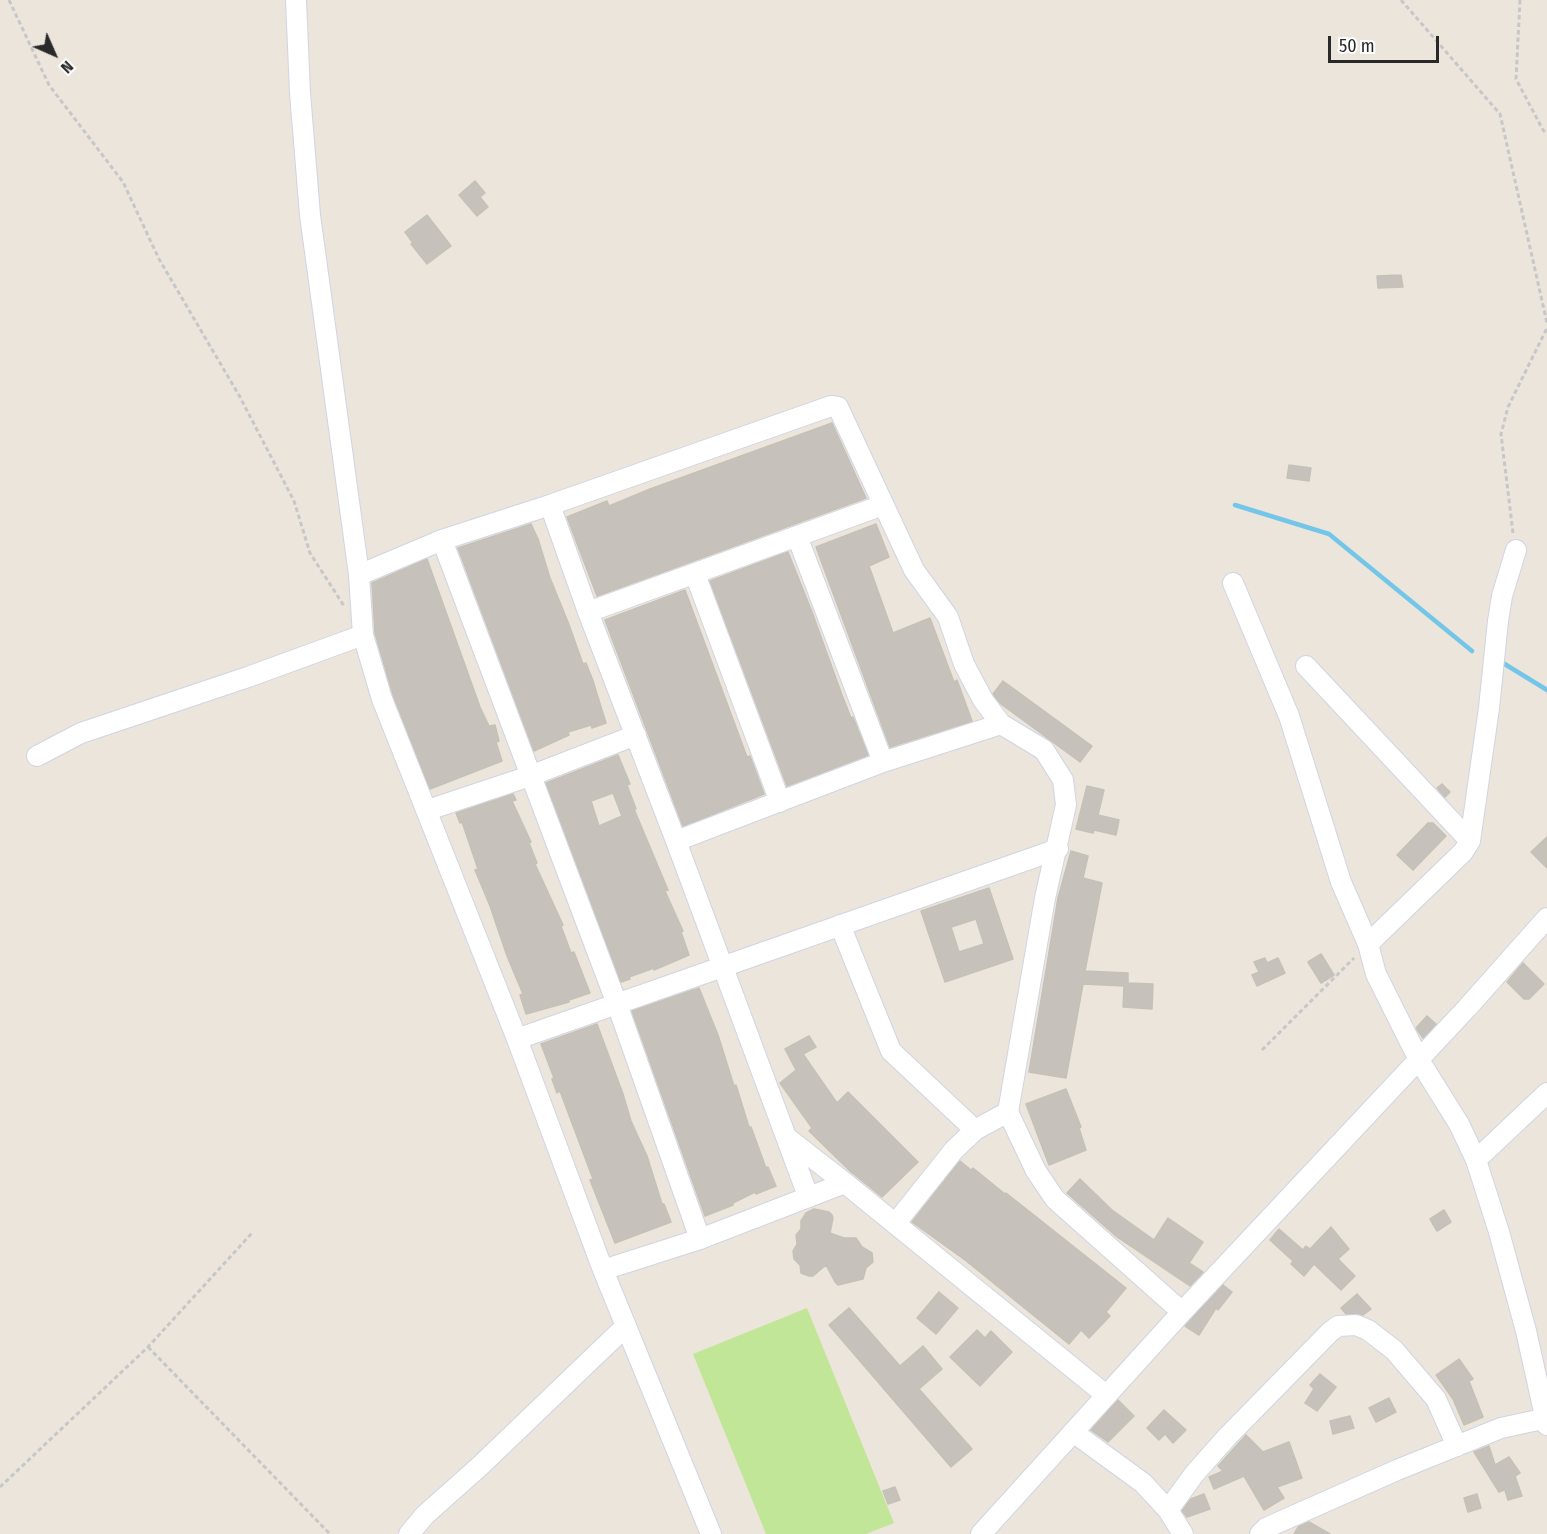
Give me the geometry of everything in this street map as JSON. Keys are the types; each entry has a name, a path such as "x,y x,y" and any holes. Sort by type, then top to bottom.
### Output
{"street":[{"path":"296,0 300,93 310,215 359,574 363,635 382,699 517,1039 603,1270 711,1534"},
{"path":"359,574 442,540 550,506 831,405 838,407 914,570 948,617 964,664 983,700 1001,724 1044,750 1063,780 1066,805 1058,849 1045,898 1008,1112 1036,1171 1055,1199 1182,1312"},
{"path":"588,612 883,504"},
{"path":"550,506 808,1196"},
{"path":"797,536 883,762"},
{"path":"442,540 617,1004 700,1239"},
{"path":"1368,944 1463,852 1470,841 1488,719 1498,621 1516,550"},
{"path":"694,574 780,802"},
{"path":"1233,584 1289,716 1341,882 1368,944 1376,974 1419,1060 1459,1124 1476,1160 1526,1331 1546,1420 1501,1428 1397,1470 1266,1528 1260,1534"},
{"path":"37,756 81,733 248,677 363,635"},
{"path":"1306,666 1470,841"},
{"path":"676,841 883,762 1001,724"},
{"path":"428,810 530,776 636,735"},
{"path":"517,1039 1058,849"},
{"path":"981,1534 1182,1312 1419,1060 1547,918"},
{"path":"840,925 891,1051 975,1130"},
{"path":"1476,1160 1547,1093"},
{"path":"895,1224 954,1150 975,1130 1008,1112"},
{"path":"785,1137 1106,1395"},
{"path":"603,1270 700,1239 845,1183"},
{"path":"1168,1510 1195,1473 1227,1437 1338,1326 1356,1325 1368,1330 1394,1350 1436,1399 1457,1446"},
{"path":"409,1534 425,1515 480,1466 626,1326"},
{"path":"1073,1432 1143,1484 1168,1510 1184,1534"}],"path":[{"path":"9,0 48,85 123,182 159,259 240,397 294,501 310,553 345,608"},
{"path":"1401,0 1500,114 1547,323"},
{"path":"1520,0 1516,79 1547,134"},
{"path":"1516,550 1501,434 1508,407 1547,328"},
{"path":"1262,1050 1368,944"},
{"path":"0,1487 148,1347 252,1233"},
{"path":"148,1347 330,1534"}],"green space":[{"path":"807,1308 894,1523 866,1534 766,1534 693,1354"}],"building":[{"path":"475,181 485,193 480,197 488,207 477,216 459,195"},
{"path":"427,215 451,246 427,264 411,244 413,243 405,232"},
{"path":"1401,275 1403,287 1378,288 1377,276"},
{"path":"832,423 866,498 597,596 567,517 607,501 609,506"},
{"path":"1289,465 1311,468 1309,481 1287,478"},
{"path":"531,524 583,664 586,663 593,681 606,723 568,732 569,735 534,751 458,548"},
{"path":"876,524 889,557 869,566 893,633 930,618 954,682 957,680 972,721 890,747 816,547"},
{"path":"788,552 851,718 853,717 868,755 787,786 710,581"},
{"path":"427,559 480,707 489,726 495,725 499,741 496,742 502,761 430,789 393,695 375,633 372,583"},
{"path":"685,590 747,757 750,756 764,794 683,826 605,620"},
{"path":"1003,681 1092,746 1080,762 1001,704 993,694"},
{"path":"618,755 630,784 627,785 636,809 634,809 668,890 665,891 683,931 681,932 689,955 621,982 546,783","holes":["613,793 622,816 599,826 591,801"]},
{"path":"1442,784 1450,792 1445,797 1437,788"},
{"path":"1087,786 1104,790 1098,815 1119,820 1116,835 1076,829"},
{"path":"513,794 516,800 512,801 531,842 529,843 537,863 535,864 563,925 561,926 571,953 574,952 590,993 569,1000 569,1002 526,1014 520,995 523,994 475,870 478,869 462,822 460,823 456,813"},
{"path":"1428,823 1433,823 1446,836 1413,870 1397,855"},
{"path":"1547,837 1547,868 1531,852"},
{"path":"1071,851 1088,856 1083,878 1102,883 1085,971 1128,973 1128,983 1153,984 1152,1009 1123,1007 1124,986 1083,984 1066,1078 1029,1072 1058,898"},
{"path":"989,888 1013,959 945,982 921,911","holes":["976,919 984,944 959,952 951,927"]},
{"path":"1321,954 1334,975 1321,983 1308,962"},
{"path":"1265,958 1267,963 1278,958 1285,973 1257,986 1252,975 1259,972 1254,962"},
{"path":"1523,963 1544,984 1529,999 1524,999 1507,982"},
{"path":"699,988 718,1035 734,1086 736,1085 749,1127 751,1127 766,1168 768,1167 776,1186 756,1194 755,1192 733,1205 705,1216 632,1011"},
{"path":"1427,1016 1436,1024 1423,1038 1416,1028"},
{"path":"597,1024 631,1121 647,1156 662,1204 671,1222 615,1243 590,1180 593,1179 560,1091 557,1093 552,1079 554,1078 541,1044"},
{"path":"809,1036 816,1047 803,1054 837,1103 848,1092 918,1162 882,1197 850,1171 809,1131 812,1128 780,1083 796,1070 785,1049"},
{"path":"1066,1089 1081,1127 1079,1128 1086,1150 1049,1165 1026,1104"},
{"path":"960,1161 1006,1193 1126,1288 1106,1312 1110,1316 1089,1338 1081,1330 1069,1344 965,1260 912,1222"},
{"path":"1080,1179 1112,1210 1154,1240 1168,1218 1203,1242 1189,1263 1203,1272 1190,1286 1117,1237 1067,1193"},
{"path":"814,1209 829,1212 832,1215 830,1233 844,1238 856,1238 862,1247 872,1253 873,1262 866,1268 863,1279 838,1285 826,1265 813,1276 801,1273 800,1265 794,1259 796,1235 801,1229 801,1221 806,1213"},
{"path":"1444,1210 1451,1222 1437,1231 1430,1219"},
{"path":"1331,1227 1349,1249 1338,1259 1355,1276 1341,1290 1314,1264 1304,1276 1291,1264 1293,1261 1270,1240 1279,1229 1303,1250 1306,1246 1310,1249"},
{"path":"1223,1285 1232,1292 1218,1310 1216,1308 1199,1335 1185,1326"},
{"path":"939,1292 958,1308 936,1334 917,1318"},
{"path":"1357,1294 1371,1309 1363,1315 1346,1314 1341,1308"},
{"path":"849,1308 900,1366 923,1346 942,1369 919,1389 972,1449 951,1467 829,1325"},
{"path":"977,1330 985,1338 991,1331 1012,1352 980,1386 950,1357"},
{"path":"1459,1359 1473,1379 1469,1381 1483,1417 1464,1425 1453,1399 1436,1375"},
{"path":"1320,1374 1336,1387 1317,1411 1305,1403 1314,1389 1310,1385"},
{"path":"1389,1398 1396,1412 1376,1422 1369,1408"},
{"path":"1118,1400 1134,1416 1108,1442 1091,1430"},
{"path":"1164,1410 1186,1430 1173,1443 1165,1434 1159,1440 1147,1428"},
{"path":"1350,1416 1354,1428 1333,1434 1330,1421"},
{"path":"1246,1435 1263,1452 1289,1442 1302,1478 1277,1487 1284,1498 1264,1510 1244,1476 1214,1489 1209,1477 1223,1471 1218,1466"},
{"path":"1489,1446 1495,1465 1509,1457 1520,1473 1515,1476 1522,1496 1508,1500 1503,1484 1504,1490 1499,1492 1474,1452"},
{"path":"895,1487 900,1500 888,1504 883,1491"},
{"path":"1204,1494 1210,1509 1187,1517 1182,1511 1191,1499"},
{"path":"1477,1494 1481,1508 1468,1512 1464,1498"},
{"path":"1309,1522 1330,1534 1294,1534 1298,1527"}],"waterway":[{"path":"1235,505 1329,534 1472,651"},
{"path":"1503,663 1547,690"}]}
